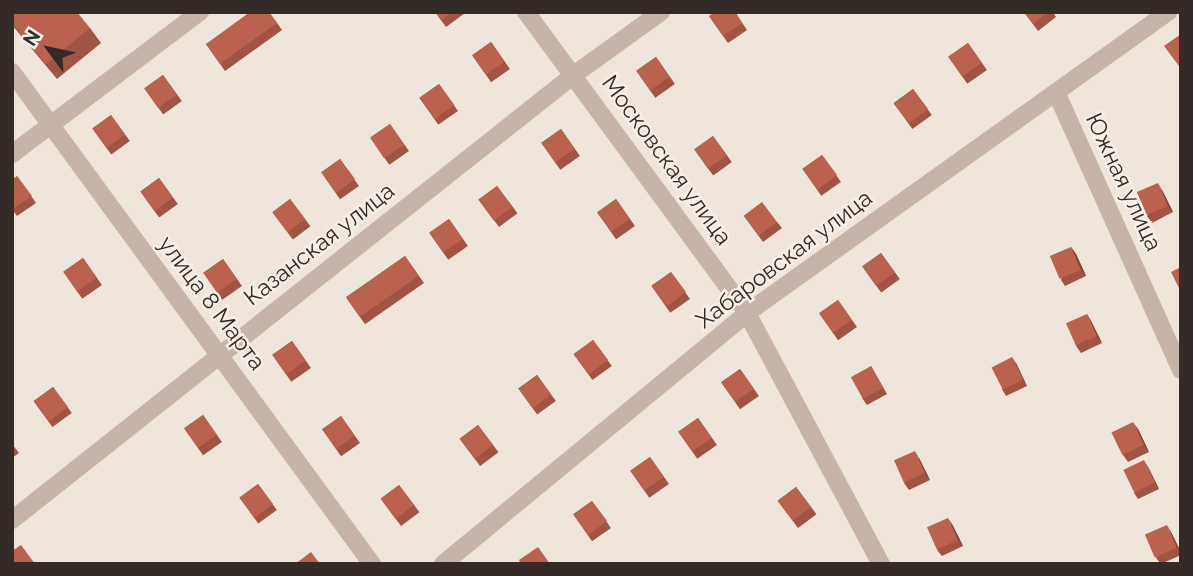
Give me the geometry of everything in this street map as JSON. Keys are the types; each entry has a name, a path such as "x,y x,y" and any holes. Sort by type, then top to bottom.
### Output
{"street":[{"path":"12,153 51,128 200,12"},
{"name":"Московская улица","path":"526,12 575,74 747,313 881,564"},
{"name":"Казанская улица","path":"12,520 575,74 661,12"},
{"name":"Хабаровская улица","path":"443,564 747,313 1168,12"},
{"name":"улица 8 Марта","path":"12,72 372,564"},
{"name":"Южная улица","path":"1056,92 1176,344 1181,370"}],"building":[{"path":"12,12 77,12 90,28 46,64 12,23"},
{"path":"250,12 269,12 277,23 220,64 206,44"},
{"path":"436,12 453,12 441,20"},
{"path":"715,12 735,12 742,23 723,36 709,16"},
{"path":"1024,12 1049,12 1033,24"},
{"path":"1181,34 1181,65 1179,66 1164,46"},
{"path":"491,42 505,62 486,75 472,55"},
{"path":"968,43 982,63 962,76 948,57"},
{"path":"656,57 670,77 650,90 636,71"},
{"path":"163,75 177,95 158,108 144,88"},
{"path":"439,84 454,105 435,119 420,98"},
{"path":"913,89 928,109 909,123 894,103"},
{"path":"111,115 125,134 106,148 92,129"},
{"path":"390,124 404,145 384,158 370,137"},
{"path":"561,129 575,149 555,162 541,143"},
{"path":"713,136 727,156 708,169 694,149"},
{"path":"822,155 837,175 818,189 803,169"},
{"path":"340,159 355,179 337,193 322,173"},
{"path":"17,176 32,196 12,209 12,179"},
{"path":"159,178 173,197 154,211 140,192"},
{"path":"1158,183 1168,206 1147,215 1137,192"},
{"path":"497,186 512,207 494,221 478,200"},
{"path":"290,199 305,219 287,232 272,212"},
{"path":"616,199 630,219 611,232 597,212"},
{"path":"762,202 777,222 759,236 744,216"},
{"path":"449,219 463,239 443,252 429,233"},
{"path":"1071,247 1081,270 1060,279 1050,256"},
{"path":"881,253 895,273 876,286 862,266"},
{"path":"405,256 419,276 360,317 346,297"},
{"path":"83,258 97,278 77,291 63,272"},
{"path":"223,259 237,279 217,292 203,273"},
{"path":"1181,267 1181,292 1171,272"},
{"path":"671,272 686,292 667,306 652,286"},
{"path":"838,300 852,320 833,333 819,313"},
{"path":"1087,314 1097,336 1076,345 1066,323"},
{"path":"593,340 608,360 589,374 574,354"},
{"path":"292,341 306,361 286,374 272,355"},
{"path":"1012,357 1023,379 1003,390 992,367"},
{"path":"871,366 883,388 863,399 851,377"},
{"path":"740,369 754,389 735,402 721,382"},
{"path":"537,375 551,394 532,408 518,389"},
{"path":"53,387 68,407 49,421 34,401"},
{"path":"203,415 217,435 198,448 184,428"},
{"path":"341,416 355,436 336,449 322,429"},
{"path":"698,418 712,438 692,451 678,432"},
{"path":"1133,422 1144,444 1122,455 1111,433"},
{"path":"478,425 493,445 475,459 460,439"},
{"path":"915,451 925,473 904,482 894,460"},
{"path":"650,457 664,477 644,490 630,471"},
{"path":"1144,460 1155,482 1134,493 1123,470"},
{"path":"258,484 273,504 255,518 240,498"},
{"path":"399,485 414,505 396,519 381,499"},
{"path":"796,487 811,507 793,521 778,501"},
{"path":"592,501 607,521 589,535 574,515"},
{"path":"948,518 958,540 937,549 927,527"},
{"path":"1167,525 1177,548 1155,557 1145,534"},
{"path":"21,545 35,564 12,564 12,551"},
{"path":"538,547 550,564 521,564 519,560"},
{"path":"311,552 320,564 295,564"}]}
